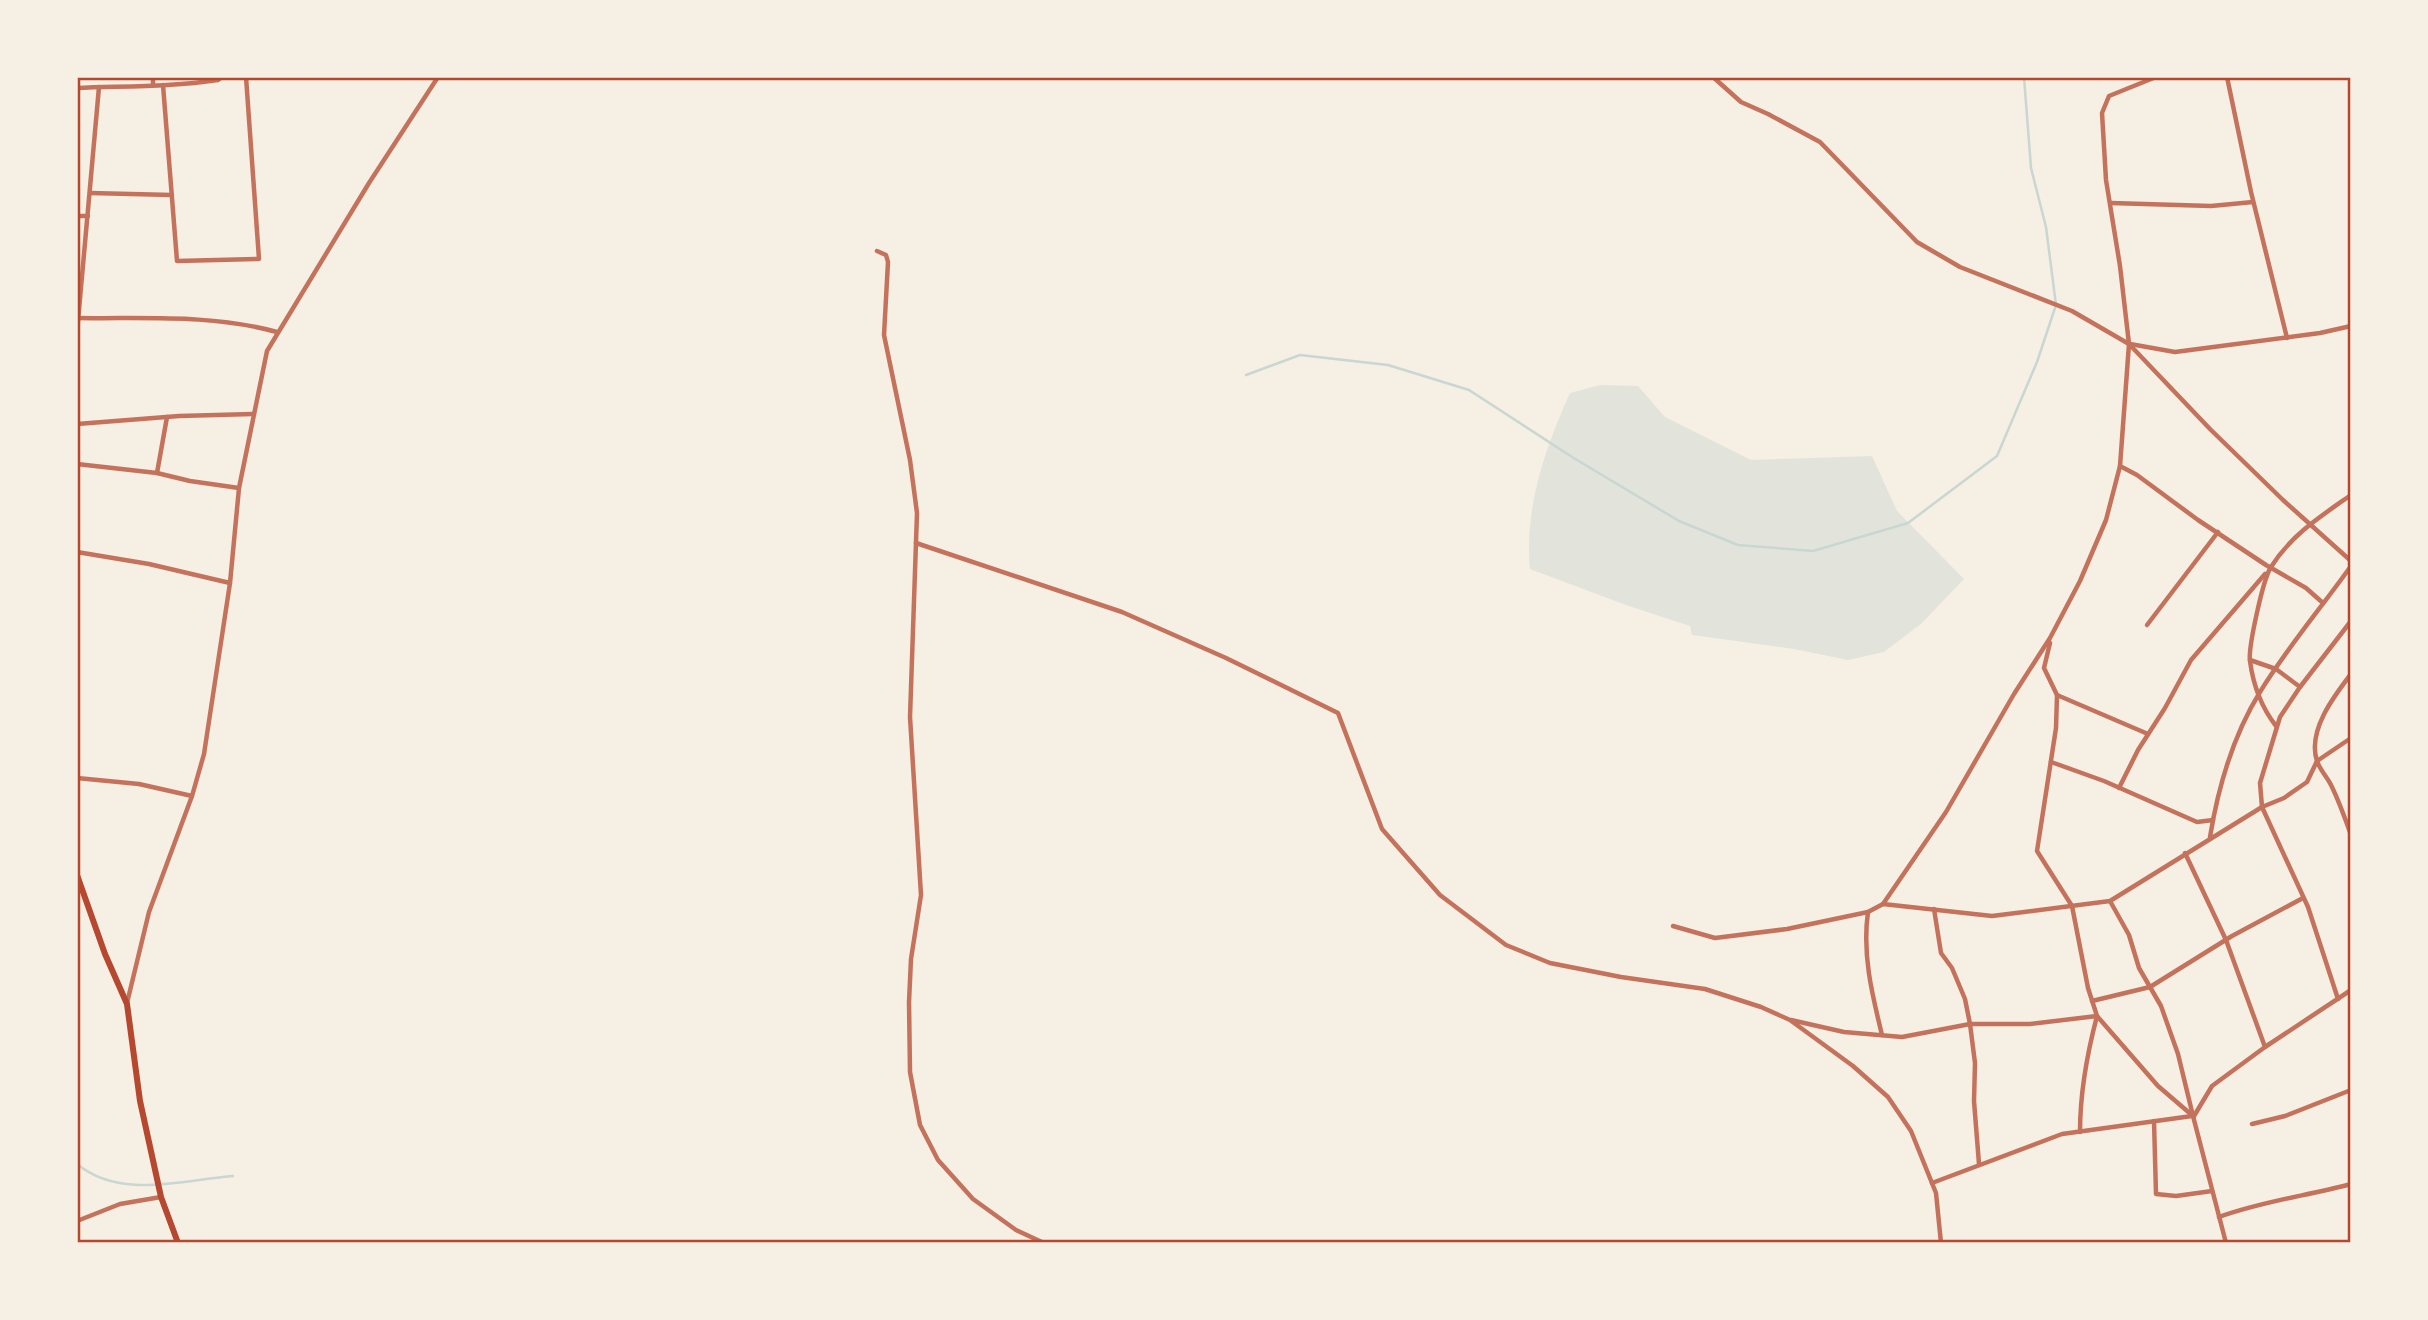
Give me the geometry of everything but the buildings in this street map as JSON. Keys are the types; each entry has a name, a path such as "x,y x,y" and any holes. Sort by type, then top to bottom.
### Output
{"main road":[{"path":"77,875 105,954 127,1004 140,1101 161,1197 178,1243"}],"street":[{"path":"153,77 153,84"},
{"path":"77,88 153,84 184,86 222,77"},
{"path":"163,85 177,261 259,259 246,77"},
{"path":"127,1004 149,912 192,796 204,754 230,583 239,488 267,351 369,183 438,77"},
{"path":"1713,77 1741,102 1820,142 1917,242 1961,267 2072,311 2129,344 2210,429 2351,561"},
{"path":"1673,926 1715,938 1787,929 1868,912 1883,904 1946,812 2014,694 2050,638 2080,581 2106,520 2120,466 2129,344 2106,180 2102,113 2109,96 2156,77"},
{"path":"2227,77 2253,202 2287,338"},
{"path":"77,332 99,87"},
{"path":"90,193 172,195"},
{"path":"2110,203 2211,206 2253,202"},
{"path":"77,216 88,216"},
{"path":"877,250 886,255 888,262 884,335 910,460 917,513 910,717 921,895 911,959 909,1072 920,1125 938,1160 973,1199 1016,1230 1044,1243"},
{"path":"78,318 243,322 277,332"},
{"path":"2129,344 2175,352 2287,338 2351,326"},
{"path":"77,424 253,414"},
{"path":"157,472 167,417"},
{"path":"77,464 157,472 190,481 239,488"},
{"path":"2120,466 2270,567 2306,588 2323,603"},
{"path":"2119,788 2191,660 2297,535 2351,495"},
{"path":"2147,625 2218,532"},
{"path":"916,543 1122,612 1226,658 1338,713 1382,829 1440,895 1506,945 1550,963 1705,989 1761,1007 1790,1020 1844,1032 1902,1037 1970,1024 2030,1024 2097,1016"},
{"path":"77,552 149,564 230,583"},
{"path":"2210,838 2217,797 2230,757 2259,694 2351,566"},
{"path":"2270,567 2264,582 2250,660 2259,694 2267,714 2276,726"},
{"path":"2338,999 2303,898 2262,807 2260,783 2276,726 2300,687 2351,621"},
{"path":"2050,638 2044,668 2057,695 2056,728 2037,850 2072,906 2097,1016 2158,1086 2193,1116"},
{"path":"2250,660 2276,669 2300,687"},
{"path":"2351,674 2319,725 2315,747 2317,761 2331,785 2351,834"},
{"path":"2057,695 2148,734"},
{"path":"1883,904 1992,916 2110,901 2262,807 2284,798 2307,782 2317,761 2351,738"},
{"path":"2051,762 2197,821 2213,820"},
{"path":"77,778 139,784 192,796"},
{"path":"2185,853 2226,940 2265,1047"},
{"path":"2092,1001 2150,987 2226,940 2303,898"},
{"path":"2110,901 2129,935 2139,968 2161,1006 2178,1054 2226,1243"},
{"path":"1934,909 1941,953 1952,968 1965,999 1970,1024 1979,1164"},
{"path":"1868,912 1865,933 1869,982 1882,1035"},
{"path":"2193,1116 2212,1086 2351,990"},
{"path":"2080,1132 2087,1051 2097,1016"},
{"path":"1790,1020 1853,1066 1888,1097 1911,1131 1936,1193 1941,1243"},
{"path":"2252,1124 2285,1115 2351,1090"},
{"path":"1932,1183 2062,1134 2193,1116"},
{"path":"2154,1121 2156,1194 2176,1196 2213,1191"},
{"path":"2219,1217 2262,1203 2310,1195 2351,1184"},
{"path":"77,1221 120,1204 161,1197"}],"shaded area":[{"path":"1600,385 1638,386 1665,417 1751,460 1872,456 1897,511 1964,579 1922,623 1884,652 1848,660 1794,649 1692,635 1690,626 1530,569 1533,501 1552,435 1570,393"}],"waterway":[{"path":"1246,375 1300,355 1388,365 1469,390 1572,457 1679,521 1738,545 1813,551 1908,523 1997,456 2037,362 2056,305 2046,227 2031,168 2024,77"},
{"path":"77,1164 94,1175 132,1185 233,1176"}]}
